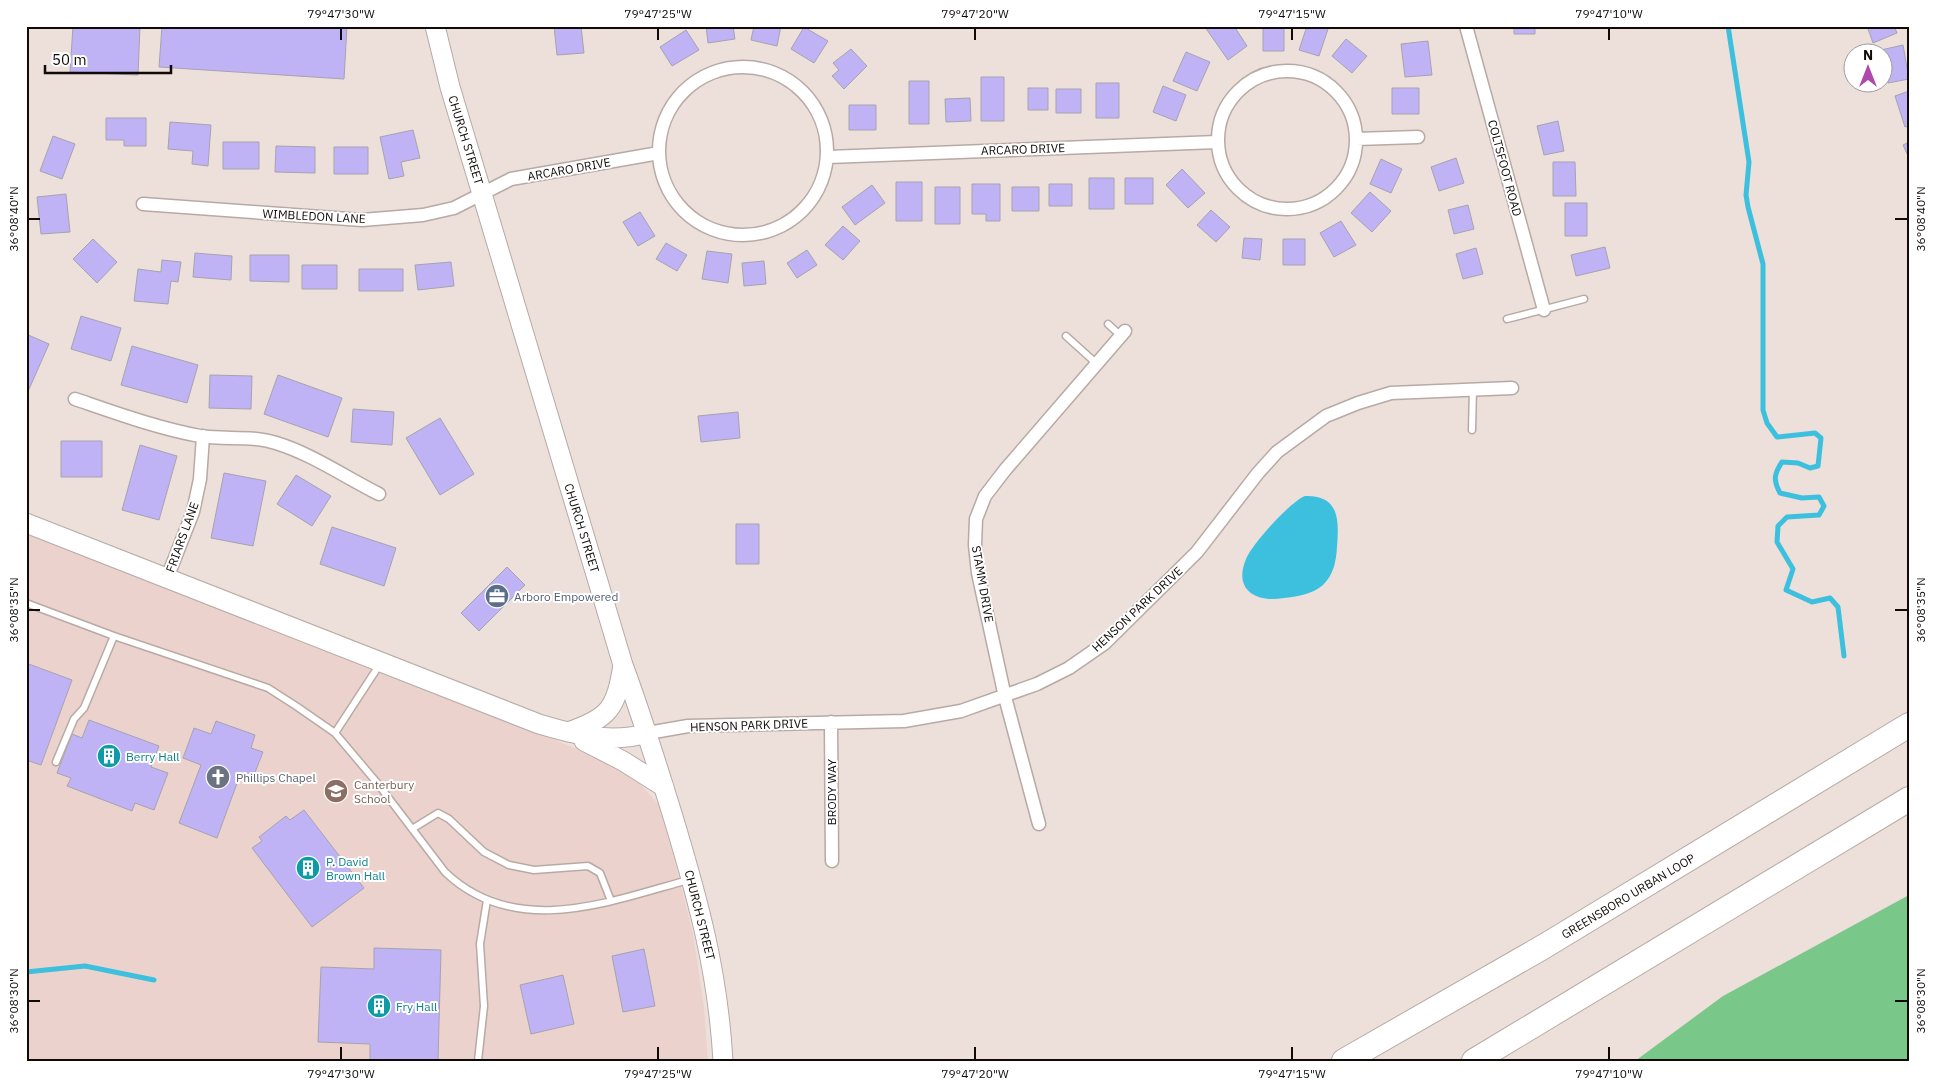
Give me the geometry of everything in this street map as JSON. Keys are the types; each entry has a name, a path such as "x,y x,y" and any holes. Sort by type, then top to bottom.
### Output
{"highway":[{"name":"GREENSBORO URBAN LOOP","path":"1344,1061 1543,947 1909,725"},
{"path":"1474,1061 1909,799"}],"street":[{"name":"CHURCH STREET","path":"435,26 482,194 624,665 648,733 692,879 712,957 718,996 723,1061"},
{"name":"COLTSFOOT ROAD","path":"1466,26 1544,310"},
{"path":"745,67 772,72 796,85 814,105 825,130 828,156 822,184 806,208 783,226 756,235 727,234 718,231 700,224 678,206 664,181 659,153 662,126 675,102 694,82 718,70 745,67"},
{"path":"1285,71 1312,76 1335,90 1350,112 1356,138 1351,165 1337,188 1315,203 1288,209 1262,204 1239,190 1223,168 1217,142 1222,115 1236,92 1259,77 1285,71"},
{"path":"1356,138 1418,136"},
{"name":"ARCARO DRIVE","path":"828,156 1217,142"},
{"name":"ARCARO DRIVE","path":"482,194 511,179 659,153"},
{"name":"WIMBLEDON LANE","path":"143,204 381,219 423,215 454,208 482,194"},
{"name":"STAMM DRIVE","path":"1039,824 1005,697 978,573 975,545 976,519 985,496 1004,470 1123,334"},
{"name":"HENSON PARK DRIVE","path":"648,733 688,726 831,722 871,723 933,717 961,711 1005,697 1069,668 1105,643 1197,552 1258,473 1277,452 1326,416 1358,403 1391,393 1512,388"},
{"path":"75,399 169,430 203,436 244,437 275,442 379,494"},
{"name":"FRIARS LANE","path":"167,578 193,512 200,479 203,436"},
{"path":"26,523 380,663 567,733 623,761 664,788"},
{"path":"567,733 591,724 605,715 614,702 624,665"},
{"name":"BRODY WAY","path":"831,722 832,861"},
{"path":"567,733 617,739 648,733"}],"lane":[{"path":"1507,319 1584,299"},
{"path":"1108,324 1123,334"},
{"path":"1066,336 1097,364"},
{"path":"1472,430 1473,389"},
{"path":"26,602 114,636 268,688 335,733 454,880 487,900 524,909 560,912 611,901 692,879"},
{"path":"56,762 74,718 84,708 114,636"},
{"path":"335,733 380,663"},
{"path":"412,829 438,813 449,819 484,852 508,864 534,870 588,866 600,873 611,901"},
{"path":"478,1061 484,1006 480,944 487,900"}],"shaded area":[{"name":"Canterbury School","path":"26,534 477,708 603,760 635,778 658,804 673,854 693,934 704,1007 708,1061 26,1061"}],"green space":[{"path":"1909,895 1909,1061 1635,1061 1723,996"}],"water":[{"path":"1305,496 1325,500 1335,511 1338,537 1332,572 1327,581 1314,591 1294,597 1274,599 1256,596 1245,586 1243,579 1246,559 1272,524"}],"building":[{"path":"73,26 140,26 138,75 70,72"},
{"path":"162,26 347,26 344,79 159,67"},
{"path":"554,26 581,26 584,53 557,55"},
{"path":"706,26 733,26 735,39 708,43"},
{"path":"754,26 781,26 777,46 751,40"},
{"path":"1234,26 1247,46 1228,60 1205,27"},
{"path":"1263,26 1284,26 1284,51 1263,51"},
{"path":"1307,26 1329,26 1319,56 1299,50"},
{"path":"1514,26 1535,26 1535,34 1514,34"},
{"path":"1867,26 1894,26 1897,33 1873,42"},
{"path":"804,27 828,41 814,63 791,49"},
{"path":"686,30 699,50 672,66 660,47"},
{"path":"1346,39 1367,56 1352,73 1332,56"},
{"path":"1428,41 1432,75 1405,77 1401,44"},
{"path":"1903,45 1909,79 1892,82 1892,48"},
{"path":"851,49 867,66 844,89 832,76 839,70 833,63"},
{"path":"1186,52 1210,62 1197,91 1173,81"},
{"path":"981,77 1004,77 1004,121 981,121"},
{"path":"909,81 929,81 929,124 909,124"},
{"path":"1096,83 1119,83 1119,118 1096,118"},
{"path":"1163,86 1186,95 1176,121 1153,112"},
{"path":"1028,88 1048,88 1048,110 1028,110"},
{"path":"1392,88 1419,88 1419,114 1392,114"},
{"path":"1056,89 1081,89 1081,113 1056,113"},
{"path":"1909,91 1909,126 1905,127 1895,96"},
{"path":"970,98 971,121 946,122 945,99"},
{"path":"849,105 876,105 876,130 849,130"},
{"path":"106,118 146,118 146,146 124,146 124,140 106,140"},
{"path":"1558,121 1564,151 1544,155 1537,126"},
{"path":"170,122 211,125 208,166 192,164 193,151 168,149"},
{"path":"413,130 420,158 401,162 404,176 389,179 380,137"},
{"path":"53,136 75,144 62,179 40,171"},
{"path":"223,142 259,142 259,169 223,169"},
{"path":"1909,142 1909,158 1903,145"},
{"path":"276,146 315,147 315,173 275,172"},
{"path":"334,147 368,147 368,174 334,174"},
{"path":"1456,158 1464,183 1439,191 1431,167"},
{"path":"1381,159 1402,169 1391,193 1370,184"},
{"path":"1553,162 1575,162 1576,196 1553,196"},
{"path":"1182,169 1205,193 1188,208 1166,185"},
{"path":"1089,178 1114,178 1114,209 1089,209"},
{"path":"1125,178 1153,178 1153,204 1125,204"},
{"path":"896,182 922,182 922,221 896,221"},
{"path":"972,184 1000,184 1000,221 986,221 986,214 972,214"},
{"path":"1049,184 1072,184 1072,206 1049,206"},
{"path":"872,185 885,203 855,225 842,207"},
{"path":"935,187 960,187 960,224 935,224"},
{"path":"1012,187 1039,187 1039,211 1012,211"},
{"path":"1370,192 1391,211 1372,232 1351,213"},
{"path":"66,194 70,232 41,234 37,197"},
{"path":"1565,203 1587,203 1587,236 1565,236"},
{"path":"1468,205 1474,229 1454,234 1448,210"},
{"path":"1211,210 1230,227 1216,242 1197,225"},
{"path":"640,212 655,236 638,246 623,222"},
{"path":"1341,221 1356,245 1334,257 1320,233"},
{"path":"843,226 860,241 843,260 825,245"},
{"path":"1244,238 1262,239 1260,260 1242,258"},
{"path":"93,239 117,262 97,283 73,259"},
{"path":"1283,239 1305,239 1305,265 1283,265"},
{"path":"666,243 687,255 677,271 656,259"},
{"path":"1605,247 1610,268 1576,276 1571,255"},
{"path":"1476,248 1483,274 1463,279 1456,254"},
{"path":"807,250 817,265 797,278 787,263"},
{"path":"707,251 732,254 728,283 702,279"},
{"path":"195,253 232,256 231,280 193,277"},
{"path":"250,255 289,255 289,282 250,281"},
{"path":"162,260 181,262 178,282 171,281 168,304 134,301 138,269 161,272"},
{"path":"764,261 766,284 744,286 742,263"},
{"path":"451,262 454,286 418,290 415,265"},
{"path":"302,265 337,265 337,289 302,289"},
{"path":"359,269 403,269 403,291 359,291"},
{"path":"81,316 121,328 111,361 71,349"},
{"path":"26,334 49,344 26,396"},
{"path":"132,346 198,365 187,403 121,385"},
{"path":"210,375 252,376 251,409 209,408"},
{"path":"278,375 342,398 328,437 264,414"},
{"path":"353,409 394,412 392,445 351,442"},
{"path":"738,412 740,438 701,442 698,416"},
{"path":"440,418 474,474 440,495 406,438"},
{"path":"61,441 102,441 102,477 61,477"},
{"path":"140,445 177,456 159,520 122,510"},
{"path":"224,473 266,481 253,546 211,538"},
{"path":"296,475 331,496 312,526 277,504"},
{"path":"736,524 759,524 759,564 736,564"},
{"path":"332,527 396,548 384,586 320,564"},
{"path":"507,567 525,585 479,631 461,613"},
{"path":"26,663 72,680 41,765 26,760"},
{"name":"Berry Hall","path":"89,720 159,746 151,767 168,773 154,810 135,803 132,811 67,786 71,778 57,773 72,734 82,738"},
{"name":"Phillips Chapel","path":"216,721 255,735 251,748 263,752 252,780 240,775 217,838 179,823 201,765 183,758 194,728 211,734"},
{"name":"P. David Brown Hall","path":"304,810 364,888 312,927 252,848 262,841 259,837 286,816 290,820"},
{"name":"Fry Hall","path":"374,948 441,950 438,1061 370,1061 370,1044 318,1042 321,967 374,969"},
{"path":"644,949 655,1006 623,1012 612,956"},
{"path":"563,975 574,1024 531,1034 520,985"}],"waterway":[{"path":"1728,26 1749,162 1746,195 1763,264 1763,410 1767,423 1777,437 1815,433 1821,438 1818,466 1810,468 1798,463 1782,462 1777,470 1775,481 1780,493 1802,498 1819,497 1824,506 1819,515 1787,517 1778,526 1777,542 1793,569 1786,590 1812,602 1830,598 1838,607 1844,656"},
{"path":"26,972 85,966 154,980"}],"place":[{"name":"Arboro Empowered","path":"497,596"},
{"name":"Berry Hall","path":"109,756"},
{"name":"Phillips Chapel","path":"218,777"},
{"name":"Canterbury School","path":"336,791"},
{"name":"P. David Brown Hall","path":"308,868"},
{"name":"Fry Hall","path":"379,1006"}]}
